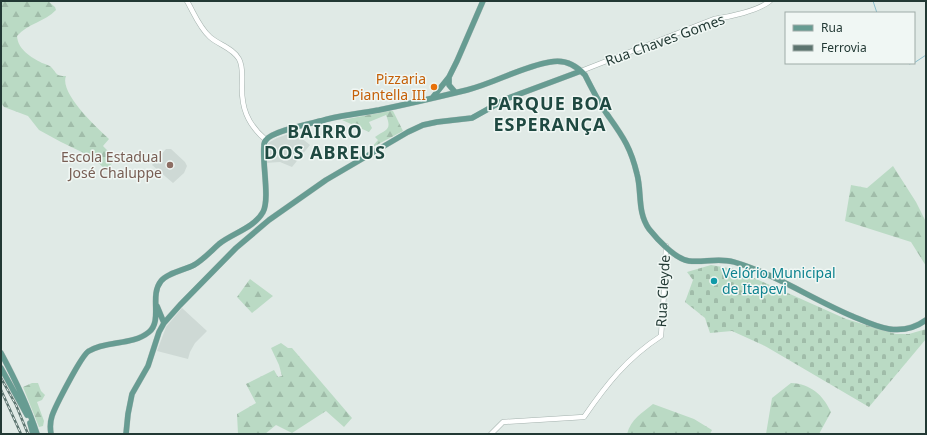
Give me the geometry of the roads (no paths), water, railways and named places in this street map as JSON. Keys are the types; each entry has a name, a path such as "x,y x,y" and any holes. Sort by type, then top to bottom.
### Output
{"main road":[{"path":"433,97 449,77 483,1"},
{"path":"270,220 265,216 266,205 263,154 266,140 277,132 342,116 377,110 469,89 516,72 550,62 561,61 581,70 609,117 618,128 629,148 639,183 642,216 650,229 673,253 688,261 722,259 742,265 778,280 833,308 880,327 902,330 910,328 926,320"},
{"path":"126,434 132,394 148,366 159,332 164,323 236,248 270,220 321,184 378,148 408,132 423,125 472,118 506,99 581,70"},
{"path":"449,77 449,85 455,92"},
{"path":"51,434 50,424 54,411 86,352 102,345 139,338 145,335 154,327 156,321 155,300 157,289 161,280 199,262 220,244 257,220 266,205"},
{"path":"155,300 164,323"},
{"path":"1,353 12,372 30,412 37,434"},
{"path":"1,368 26,413 33,434"}],"street":[{"path":"187,1 197,20 208,35 219,44 232,51 239,60 241,70 242,98 245,110 252,127 266,140"},
{"name":"Rua Chaves Gomes","path":"581,70 714,19 728,17 757,8 770,1"},
{"name":"Rua Cleyde","path":"491,434 503,422 584,417 618,372 638,353 661,336 666,246"}],"waterway":[{"path":"873,1 877,12"},
{"path":"915,62 926,55"}],"railway":[{"path":"1,378 16,405 28,434"},
{"path":"1,390 21,434"}],"place":[{"name":"Pizzaria Piantella III","path":"434,87"},
{"name":"Escola Estadual José Chaluppe","path":"170,165"},
{"name":"Velório Municipal de Itapevi","path":"714,281"}],"district":[{"name":"PARQUE BOA ESPERANÇA","path":"550,114"},
{"name":"BAIRRO DOS ABREUS","path":"325,142"}]}
